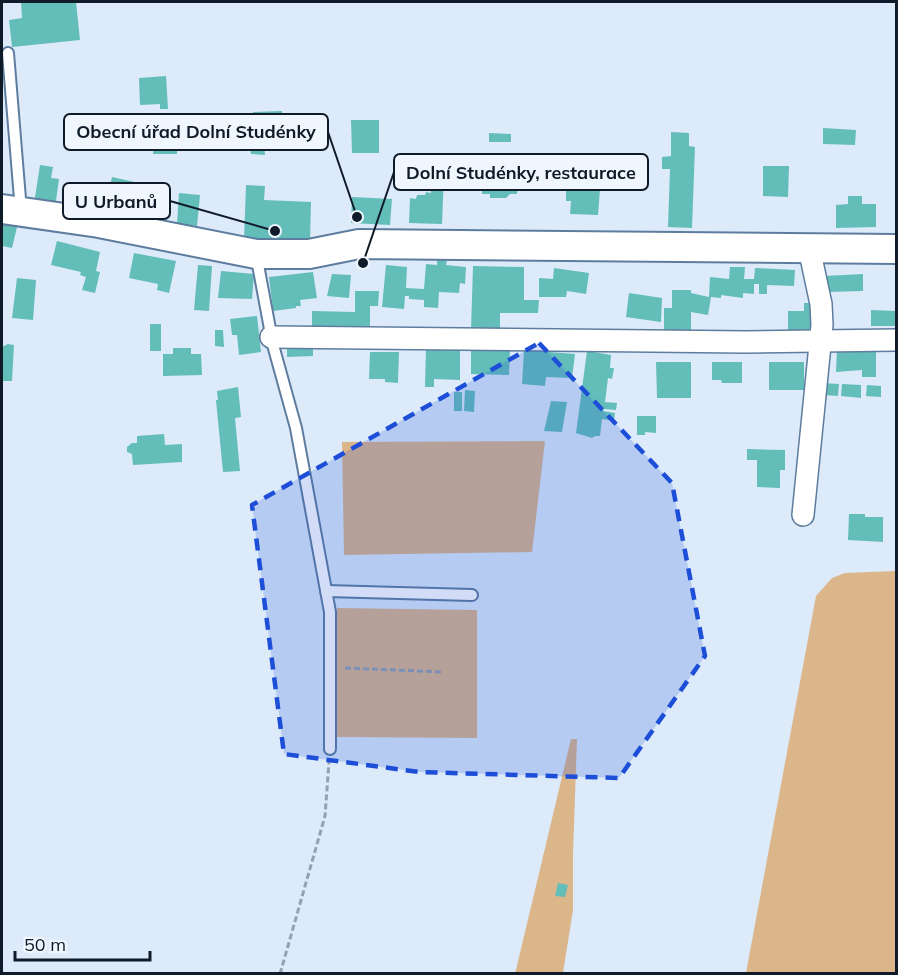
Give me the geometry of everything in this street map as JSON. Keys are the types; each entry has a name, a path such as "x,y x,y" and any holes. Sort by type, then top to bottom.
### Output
{"street":[{"path":"11,210 99,223 256,254 309,254 359,244 897,249"},
{"path":"803,515 821,340 821,304 809,248"},
{"path":"271,337 554,338 746,342 897,340"}],"lane":[{"path":"8,53 11,210"},
{"path":"256,254 271,337 296,428 327,591 330,612 330,749"},
{"path":"327,591 472,595"}],"path":[{"path":"330,667 442,672"},
{"path":"280,974 325,816 330,749"}],"highlighted area":[{"path":"539,343 672,483 705,656 619,778 419,772 284,754 252,505"}],"shaded area":[{"path":"545,441 532,552 344,555 342,442"},
{"path":"896,571 896,973 746,973 816,596 832,578 845,573"},
{"path":"337,608 477,610 477,738 337,737"},
{"path":"571,739 577,739 573,910 563,973 515,974"}],"building":[{"path":"21,2 76,2 80,40 12,47 9,20 22,18"},
{"path":"166,76 168,109 160,109 160,104 140,105 139,78"},
{"path":"282,111 283,138 254,139 253,112"},
{"path":"351,120 379,120 379,153 352,153"},
{"path":"823,128 856,130 855,145 823,144"},
{"path":"155,129 171,129 172,140 177,140 177,154 153,154"},
{"path":"671,132 689,133 689,146 695,147 692,228 668,227 670,169 662,169 662,157 671,156"},
{"path":"489,133 511,134 511,142 489,142"},
{"path":"250,143 264,143 265,155 251,154"},
{"path":"499,162 514,162 514,178 518,178 517,194 510,194 506,198 490,198 490,194 482,194 483,164 499,165"},
{"path":"40,165 53,167 51,178 59,179 55,208 34,204"},
{"path":"763,166 789,166 788,197 763,196"},
{"path":"429,171 444,172 442,224 409,223 410,198 416,199 417,195 431,193"},
{"path":"112,177 139,183 134,208 106,203"},
{"path":"579,181 595,181 595,190 600,189 598,215 570,214 571,201 566,201 566,186 578,189"},
{"path":"246,185 265,186 264,200 311,202 310,243 244,240"},
{"path":"179,193 200,195 197,226 177,224"},
{"path":"848,196 862,196 862,204 876,204 876,227 836,228 836,205 848,204"},
{"path":"352,197 392,199 390,225 351,223"},
{"path":"2,224 17,227 12,248 2,246"},
{"path":"57,241 100,252 96,271 100,272 95,293 82,290 86,277 80,275 81,272 51,265"},
{"path":"134,253 176,261 169,293 157,290 158,284 129,278"},
{"path":"437,260 447,260 446,265 466,267 465,284 460,283 459,293 439,292 438,308 424,307 424,300 409,299 409,296 405,296 404,309 382,307 386,265 407,267 406,288 424,289 426,264 437,265"},
{"path":"198,265 212,266 209,311 194,310"},
{"path":"473,266 524,267 524,300 539,300 538,313 500,313 500,331 471,330"},
{"path":"730,267 745,267 744,279 754,279 755,268 795,270 794,286 767,285 767,294 759,294 759,284 754,284 754,294 743,293 743,298 721,295 721,298 711,297 708,315 691,312 691,330 664,331 664,308 672,308 672,290 691,290 691,293 709,297 710,277 729,279"},
{"path":"554,268 589,273 586,294 567,291 566,297 539,297 539,278 553,279"},
{"path":"221,271 254,274 252,299 218,298"},
{"path":"313,272 317,298 300,300 301,306 296,306 296,308 273,311 269,277"},
{"path":"332,274 351,275 349,298 327,296"},
{"path":"863,274 863,291 825,292 824,276"},
{"path":"17,278 36,280 33,320 12,318"},
{"path":"355,291 379,291 378,306 370,306 370,328 312,328 312,311 355,312"},
{"path":"629,293 662,298 661,322 626,317"},
{"path":"804,303 817,303 817,333 788,332 788,311 804,311"},
{"path":"871,310 896,311 896,326 871,326"},
{"path":"257,316 261,352 239,355 237,335 232,335 230,319"},
{"path":"150,324 161,324 161,351 150,351"},
{"path":"215,330 223,330 224,347 215,346"},
{"path":"8,344 14,345 12,381 2,381 2,347"},
{"path":"287,345 313,345 313,356 287,357"},
{"path":"173,348 191,348 191,354 201,354 202,375 163,376 163,354 173,354"},
{"path":"426,348 460,349 460,380 434,379 434,387 425,387"},
{"path":"471,349 510,350 509,375 471,374"},
{"path":"837,349 876,350 876,377 862,377 862,370 836,372"},
{"path":"524,350 575,354 572,378 546,377 545,386 522,384"},
{"path":"587,351 611,355 610,368 614,368 612,379 608,378 605,402 617,403 616,410 604,409 603,411 615,413 614,421 602,419 600,436 592,438 576,433"},
{"path":"370,352 399,352 398,383 385,382 385,379 369,379"},
{"path":"656,362 691,362 691,398 657,398"},
{"path":"712,362 742,362 742,383 722,383 721,380 712,380"},
{"path":"769,362 804,362 804,390 769,390"},
{"path":"823,383 839,384 838,396 823,395"},
{"path":"842,384 861,385 861,398 841,396"},
{"path":"867,385 881,386 881,397 866,396"},
{"path":"238,387 241,417 235,418 240,471 223,472 217,391"},
{"path":"465,390 475,391 474,412 464,411"},
{"path":"454,392 462,392 462,411 454,411"},
{"path":"551,401 567,402 562,432 544,431"},
{"path":"637,416 656,416 656,433 645,432 645,435 637,435"},
{"path":"164,434 165,445 182,444 182,462 133,465 132,454 127,452 127,447 132,443 137,443 137,436"},
{"path":"747,449 785,450 785,470 780,470 780,488 757,487 757,460 747,460"},
{"path":"849,514 883,517 883,542 848,540"},
{"path":"558,883 568,885 565,897 555,896"}],"place":[{"name":"Obecní úřad Dolní Studénky","path":"357,217"},
{"name":"U Urbanů","path":"275,231"},
{"name":"Dolní Studénky, restaurace","path":"363,263"}]}
